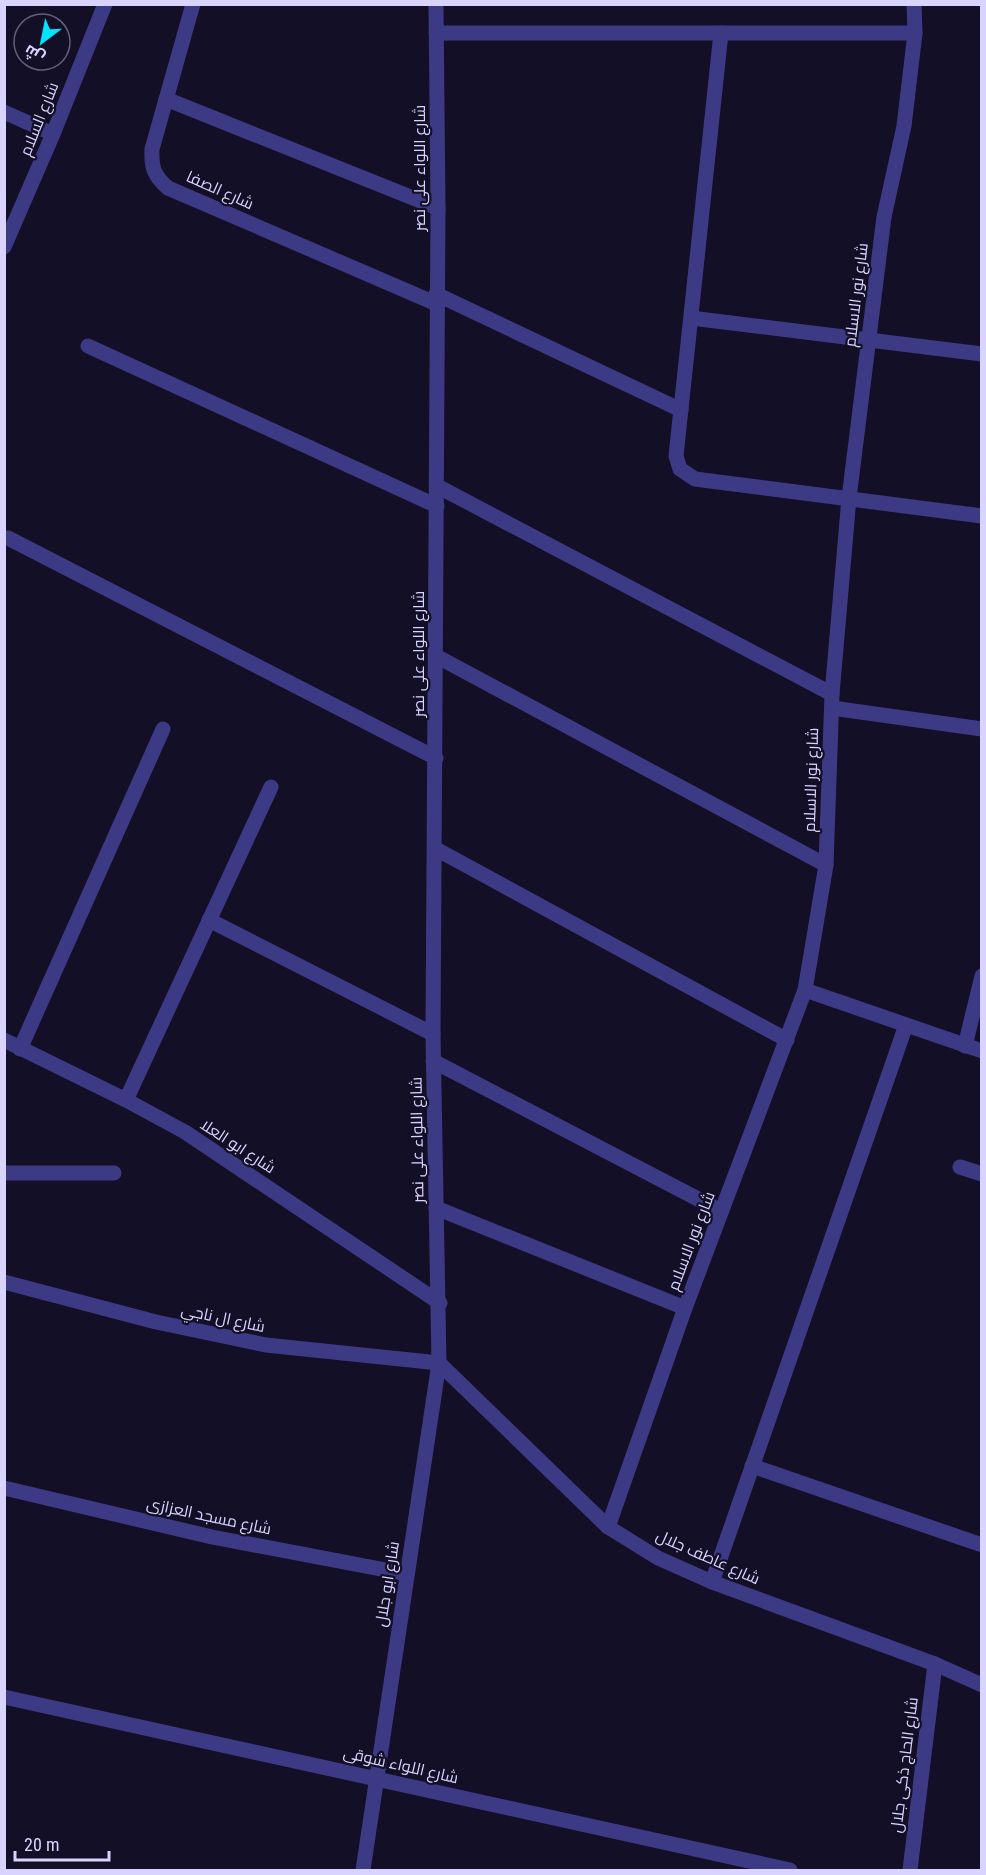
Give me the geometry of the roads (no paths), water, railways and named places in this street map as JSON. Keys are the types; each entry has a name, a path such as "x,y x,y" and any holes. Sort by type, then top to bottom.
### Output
{"street":[{"name":"شارع السلام","path":"4,246 53,134 105,4"},
{"name":"شارع الصفا","path":"193,4 152,149 151,164 157,178 168,188 436,299 681,410"},
{"name":"شارع اللواء على نصر","path":"435,4 438,208 433,1061 440,1303"},
{"name":"شارع نور الاسلام","path":"608,1527 685,1308 805,990 826,865 832,701 849,498 884,216 904,126 915,33 914,4"},
{"path":"436,33 915,33"},
{"path":"721,33 676,456 680,469 695,479 981,516"},
{"path":"166,99 438,208"},
{"path":"4,112 53,134"},
{"path":"691,318 981,354"},
{"path":"88,346 436,506"},
{"path":"437,486 832,701 981,729"},
{"path":"8,538 436,758"},
{"path":"436,656 826,865"},
{"path":"20,1049 163,729"},
{"path":"126,1100 271,787"},
{"path":"436,849 787,1040"},
{"path":"209,920 433,1034"},
{"path":"964,1046 981,976"},
{"path":"805,990 981,1051"},
{"path":"712,1582 906,1025"},
{"name":"شارع ابو العلا","path":"4,1040 185,1132 440,1303"},
{"path":"433,1061 721,1211"},
{"path":"960,1167 981,1174"},
{"path":"4,1173 114,1173"},
{"path":"436,1208 685,1308"},
{"name":"شارع ال ناجي","path":"4,1282 156,1322 266,1346 439,1363"},
{"name":"شارع ابو جلال","path":"363,1870 439,1363 440,1303"},
{"name":"شارع عاطف جلال","path":"439,1363 608,1527 658,1558 712,1582 935,1664 981,1685"},
{"path":"752,1466 981,1545"},
{"name":"شارع مسجد العزازى","path":"4,1488 212,1537 407,1574"},
{"name":"شارع الحاج ذكى جلال","path":"910,1870 935,1664"},
{"name":"شارع اللواء شوقى","path":"4,1697 376,1777 790,1870"}]}
